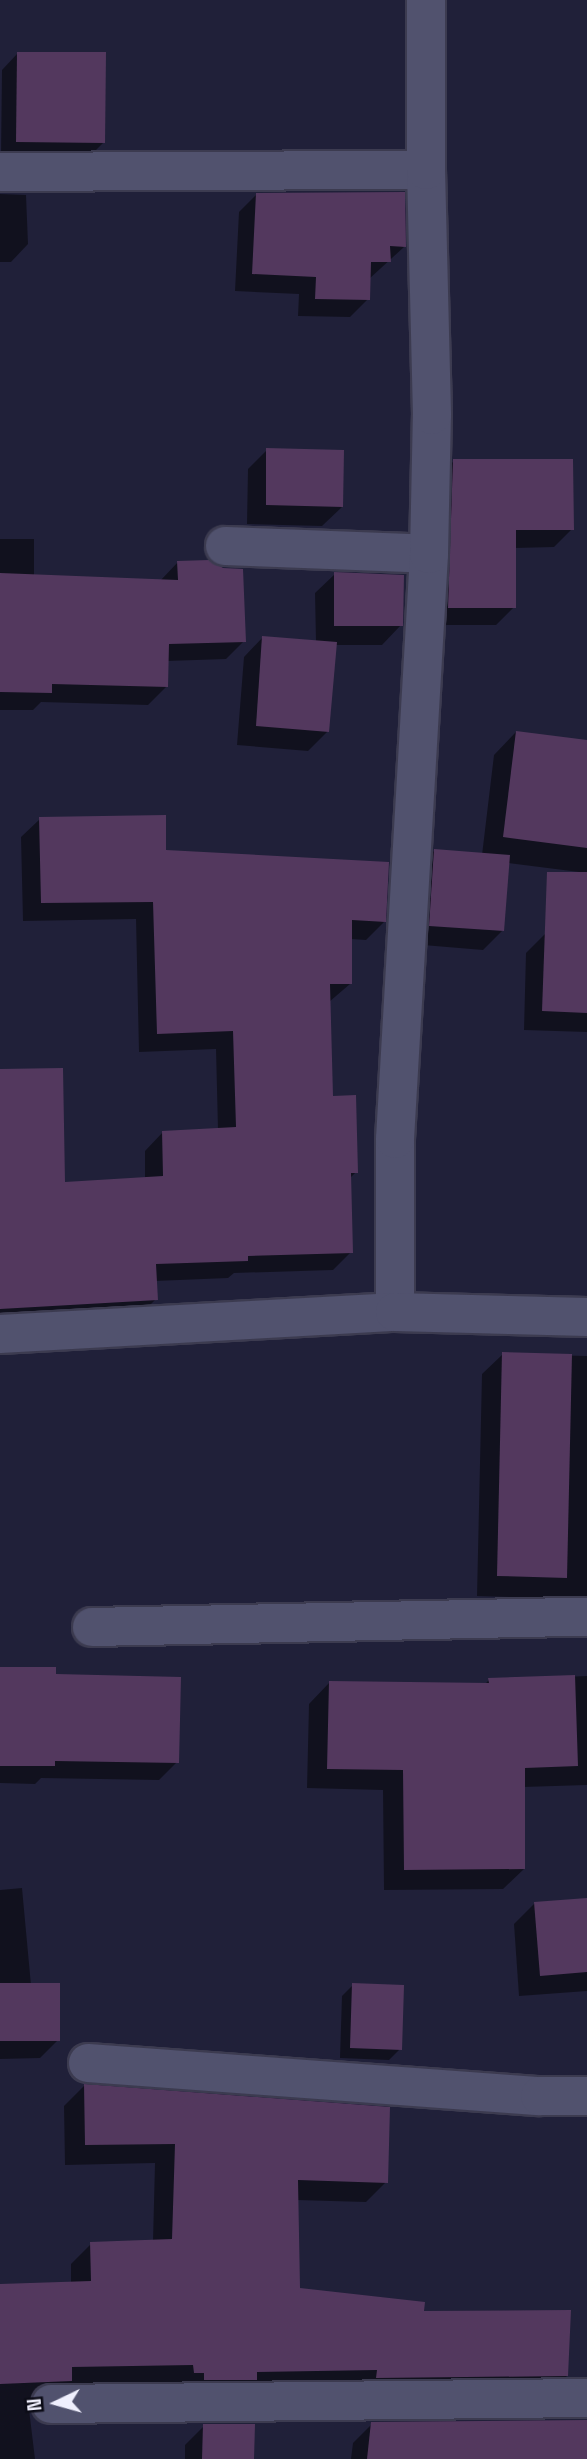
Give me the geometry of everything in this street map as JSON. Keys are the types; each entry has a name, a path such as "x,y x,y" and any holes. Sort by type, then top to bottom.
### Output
{"street":[{"path":"395,1312 396,1101 429,554 432,415 426,170 426,0"},
{"path":"0,172 426,170"},
{"path":"225,546 429,554"},
{"path":"0,1334 395,1312 587,1317"},
{"path":"92,1627 587,1617"},
{"path":"88,2063 540,2096 587,2096"},
{"path":"51,2404 587,2398"}],"building":[{"path":"17,52 106,52 105,143 16,142"},
{"path":"405,192 406,247 390,246 391,262 371,262 370,300 315,299 316,277 252,274 256,193"},
{"path":"266,448 344,450 343,507 266,505"},
{"path":"453,459 573,459 574,530 516,530 516,608 448,608"},
{"path":"209,560 223,568 243,569 246,642 169,644 168,687 52,684 52,693 0,692 0,573 178,580 177,561"},
{"path":"334,572 404,575 403,626 334,626"},
{"path":"262,636 337,642 329,732 256,726"},
{"path":"516,731 587,740 587,848 503,837"},
{"path":"166,815 166,850 389,862 386,922 352,920 352,984 330,984 333,1096 356,1095 358,1173 351,1173 353,1253 248,1256 248,1261 156,1264 158,1300 0,1309 0,1069 63,1068 65,1182 163,1176 162,1131 236,1127 233,1031 157,1034 153,902 41,903 39,817"},
{"path":"434,849 510,855 504,931 429,926"},
{"path":"547,872 587,872 587,1013 542,1011"},
{"path":"502,1352 572,1354 567,1578 497,1576"},
{"path":"0,1667 56,1667 56,1674 181,1677 179,1763 55,1761 55,1766 0,1766"},
{"path":"575,1675 578,1766 525,1768 525,1869 404,1870 403,1770 327,1769 329,1681 489,1683 488,1678"},
{"path":"587,1898 587,1972 540,1976 534,1902"},
{"path":"0,1983 60,1983 60,2041 0,2041"},
{"path":"352,1983 404,1985 402,2050 350,2048"},
{"path":"84,2084 390,2107 388,2183 298,2180 300,2288 425,2302 424,2311 571,2310 568,2376 376,2378 377,2370 257,2372 257,2380 204,2380 204,2373 194,2373 193,2365 72,2367 72,2381 0,2384 0,2284 91,2281 90,2242 172,2239 175,2144 85,2145"},
{"path":"587,2420 587,2459 367,2459 371,2422"},
{"path":"203,2424 255,2424 254,2459 202,2459"}]}
